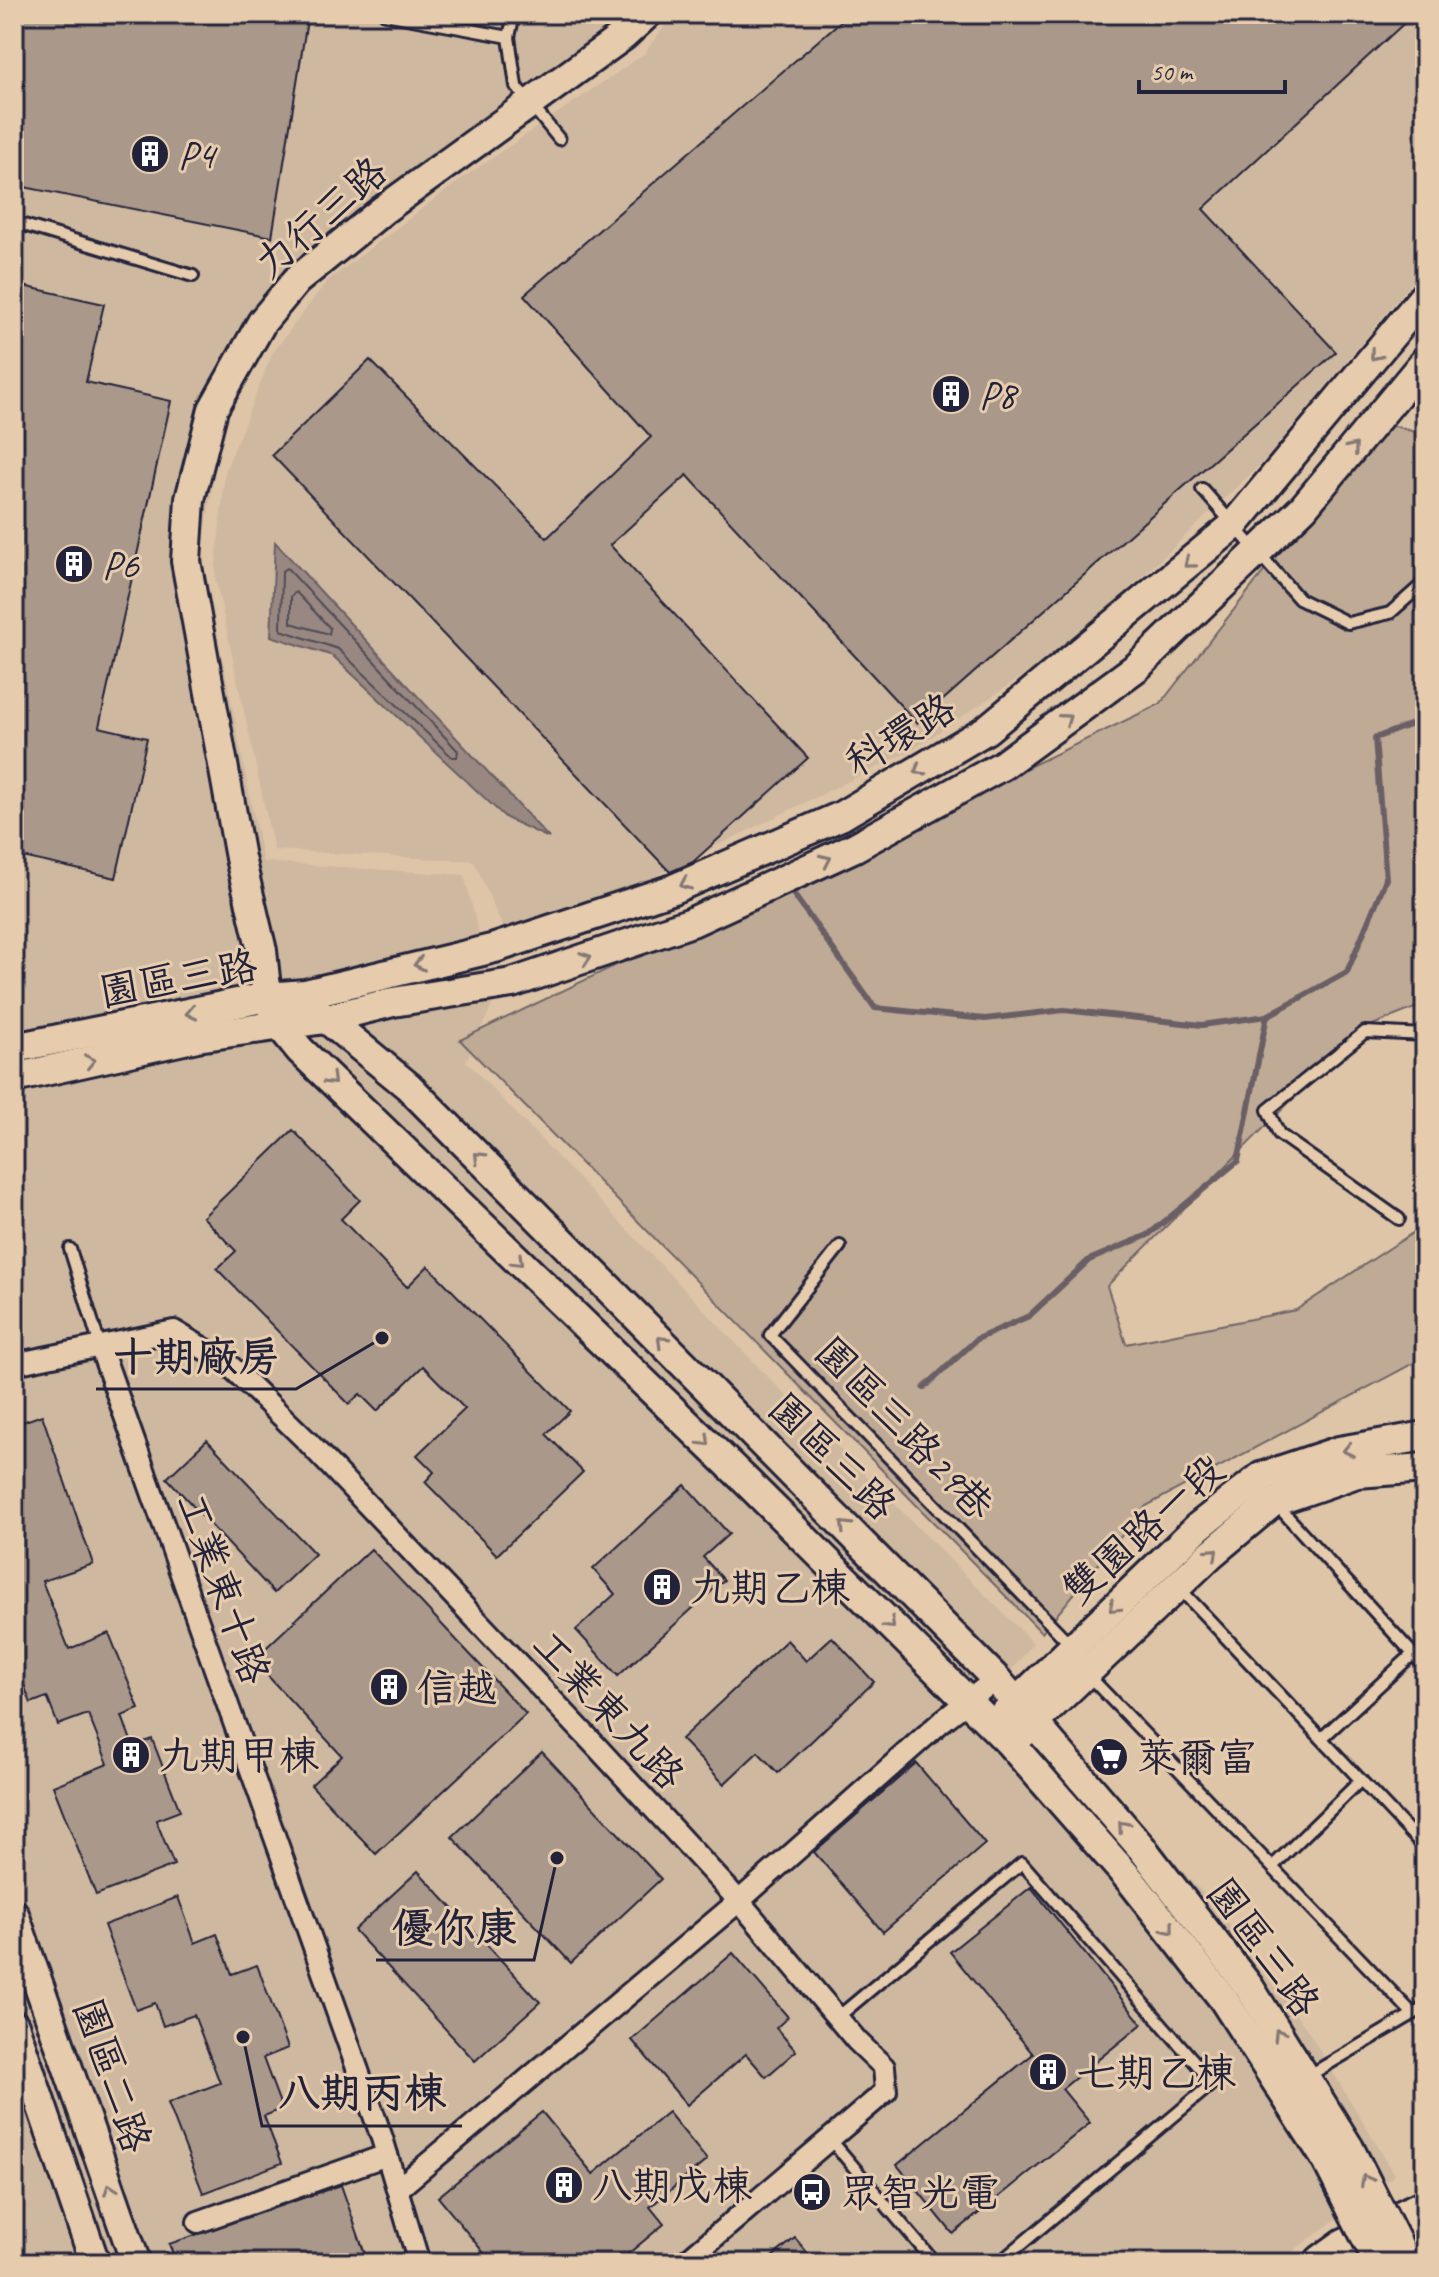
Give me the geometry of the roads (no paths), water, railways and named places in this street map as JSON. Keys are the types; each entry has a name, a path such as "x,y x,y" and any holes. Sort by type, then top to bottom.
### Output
{"highway":[{"path":"1323,2263 1345,2247 1425,2208"}],"street":[{"name":"力行三路","path":"278,1023 267,997 262,951 240,858 186,561 190,499 213,409 262,322 296,281 383,210 623,36 647,14"},
{"name":"科環路","path":"278,1023 673,889 841,816 986,730 1233,526 1425,295"},
{"name":"科環路","path":"267,997 316,1008 384,1003 512,983 692,922 855,847 1003,765 1137,667 1303,508 1425,361"},
{"path":"262,951 316,1008"},
{"name":"園區三路","path":"14,1048 267,997"},
{"path":"366,1049 359,1038 359,1027 373,1008 384,1003"},
{"name":"園區三路","path":"316,1008 408,1086 996,1679 1141,1847 1249,1987 1306,2077 1379,2263"},
{"name":"園區三路","path":"14,1078 278,1023 300,1050 743,1478 1000,1734 1132,1882 1224,2000 1337,2153 1407,2263"},
{"name":"工業東九路","path":"14,1364 174,1331 226,1362 307,1441 739,1901 884,2067 886,2091 684,2263"},
{"name":"工業東十路","path":"100,1346 399,2188 419,2263"},
{"name":"雙園路一段","path":"1000,1734 1017,1702 1199,1526 1261,1477 1339,1451 1425,1436"},
{"name":"雙園路一段","path":"1000,1734 1035,1724 1211,1554 1273,1502 1357,1473 1425,1468"},
{"path":"399,2188 739,1901 966,1701 996,1679"},
{"name":"園區二路","path":"14,1914 136,2263"},
{"name":"園區二路","path":"14,2025 95,2263"},
{"path":"198,2222 387,2155"}],"lane":[{"path":"385,14 509,37"},
{"path":"514,14 509,37 516,86 559,139"},
{"path":"14,222 193,276"},
{"path":"1202,489 1257,555 1299,599 1348,623 1390,613 1425,582"},
{"path":"1399,1219 1279,1134 1268,1110 1365,1032 1425,1035"},
{"name":"園區三路29巷","path":"840,1246 770,1335 1073,1647"},
{"path":"70,1249 100,1346"},
{"path":"1273,1502 1425,1667"},
{"path":"1158,1565 1425,1848"},
{"path":"1322,1738 1413,1654"},
{"path":"1088,1675 1413,2014"},
{"path":"1273,1866 1361,1780"},
{"path":"838,2017 1022,1863 1213,2083 999,2263"},
{"path":"1306,2077 1425,2007"},
{"path":"830,2139 935,2263"}],"water":[{"path":"275,542 549,838 506,818 333,656 271,636"}],"waterway":[{"path":"789,888 875,1008 985,1019 1064,1010 1202,1025 1267,1016 1347,972 1386,879 1375,738 1425,719"},
{"path":"924,1388 977,1339 1029,1316 1089,1260 1148,1235 1238,1161 1267,1016"}],"place":[{"name":"P4","path":"150,154"},
{"name":"P8","path":"951,394"},
{"name":"P6","path":"74,564"},
{"name":"十期廠房","path":"382,1338"},
{"name":"九期乙棟","path":"662,1587"},
{"name":"信越","path":"389,1687"},
{"name":"九期甲棟","path":"131,1755"},
{"name":"萊爾富","path":"1109,1757"},
{"name":"優你康","path":"557,1858"},
{"name":"八期丙棟","path":"243,2037"},
{"name":"七期乙棟","path":"1048,2072"},
{"name":"八期戊棟","path":"564,2185"},
{"name":"眾智光電","path":"812,2192"}]}
